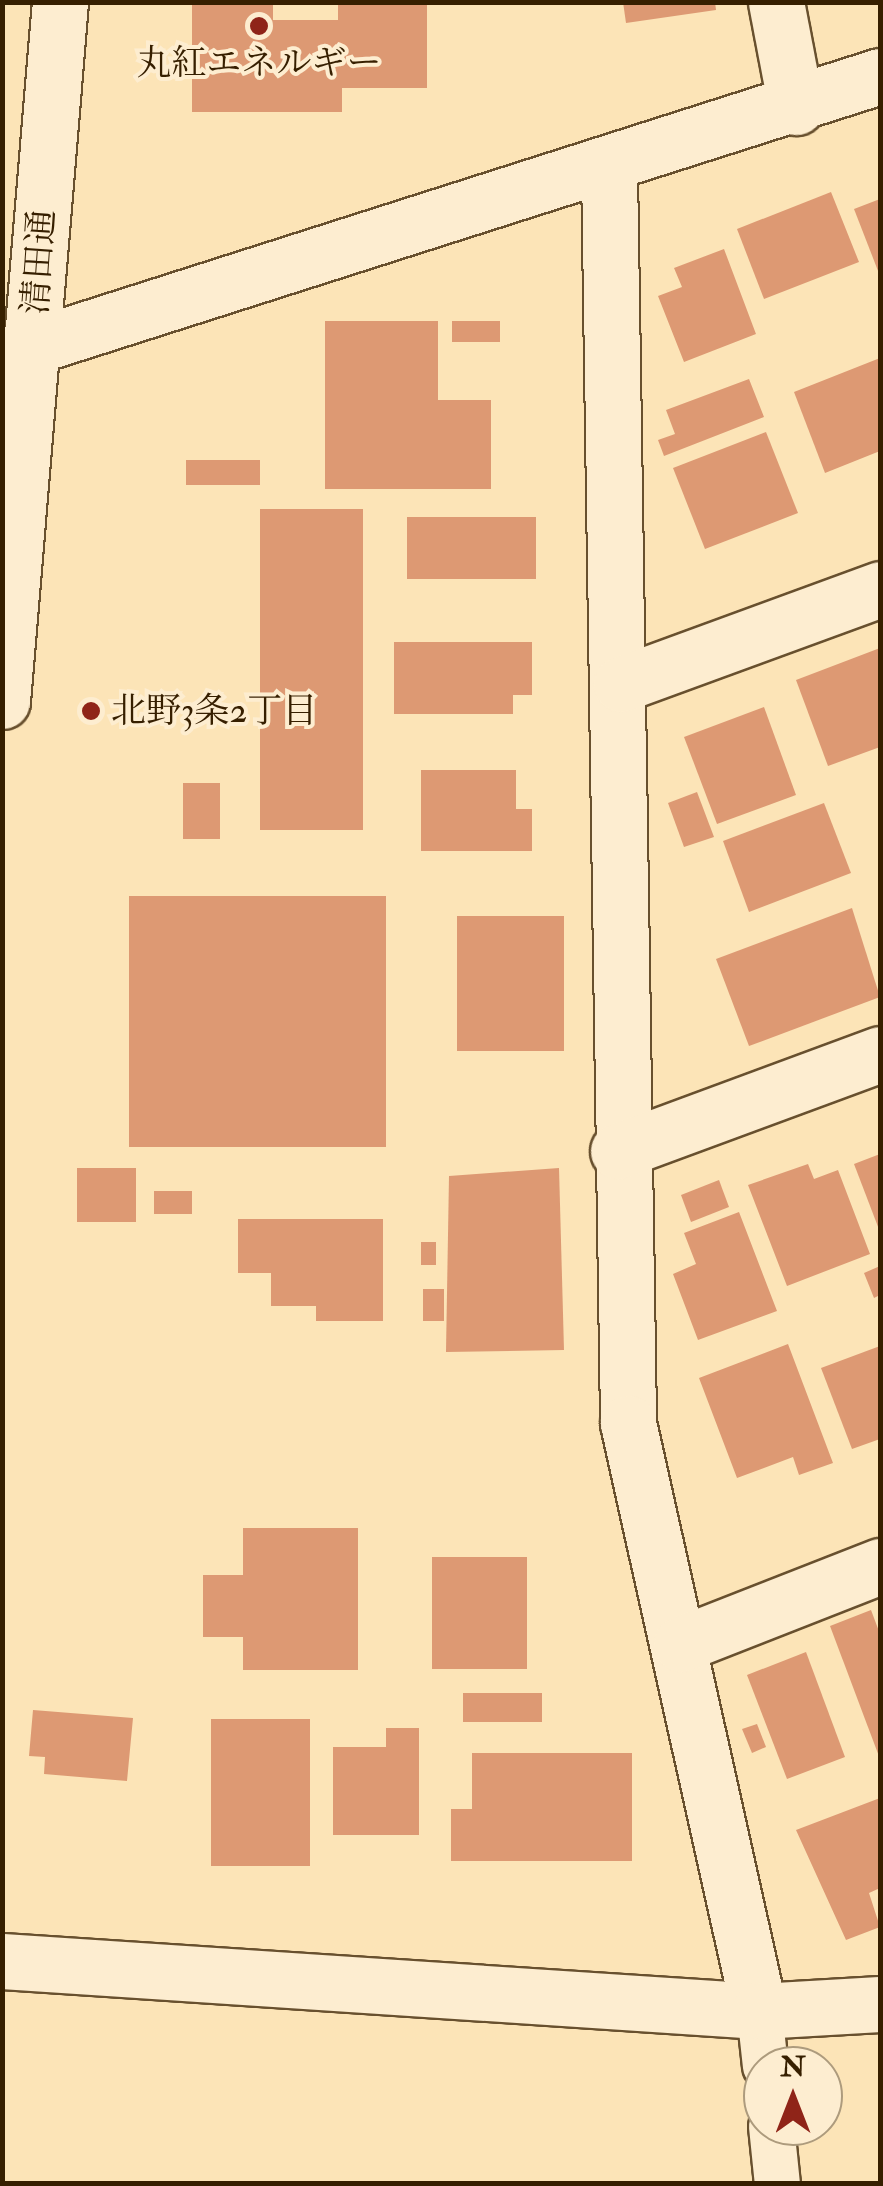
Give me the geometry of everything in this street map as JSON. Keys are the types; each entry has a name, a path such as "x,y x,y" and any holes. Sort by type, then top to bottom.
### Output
{"street":[{"name":"清田通","path":"2,701 18,348 60,2"},
{"path":"776,2 796,108"},
{"path":"18,348 609,169 796,108 880,76"},
{"path":"609,169 621,684 618,1152 628,1423 681,1644 759,2011"},
{"path":"621,684 880,589"},
{"path":"618,1152 880,1054"},
{"path":"681,1644 880,1566"},
{"path":"2,1962 759,2011 880,2004"}],"lane":[{"path":"759,2011 763,2046"},
{"path":"773,2146 777,2184"}],"building":[{"path":"192,2 273,2 273,20 338,20 338,2 427,2 427,88 342,88 342,112 192,112"},
{"path":"623,2 715,2 716,10 626,23"},
{"path":"831,192 859,262 764,299 737,229"},
{"path":"880,199 880,276 854,209"},
{"path":"724,249 756,334 684,362 658,296 682,287 674,268"},
{"path":"325,321 438,321 438,400 491,400 491,489 325,489"},
{"path":"452,321 500,321 500,342 452,342"},
{"path":"880,358 880,451 825,473 794,392"},
{"path":"749,379 764,417 664,456 658,440 675,434 666,410"},
{"path":"766,432 798,513 705,549 673,468"},
{"path":"186,460 260,460 260,485 186,485"},
{"path":"260,509 363,509 363,830 260,830"},
{"path":"407,517 536,517 536,579 407,579"},
{"path":"394,642 532,642 532,695 513,695 513,714 394,714"},
{"path":"880,648 880,747 828,766 796,680"},
{"path":"764,707 796,795 717,824 684,737"},
{"path":"421,770 516,770 516,809 532,809 532,851 421,851"},
{"path":"183,783 220,783 220,839 183,839"},
{"path":"697,792 714,837 684,847 668,803"},
{"path":"824,803 851,873 749,912 723,841"},
{"path":"129,896 386,896 386,1147 129,1147"},
{"path":"852,908 880,997 749,1046 716,959"},
{"path":"457,916 564,916 564,1051 457,1051"},
{"path":"880,1154 880,1232 854,1164"},
{"path":"808,1164 814,1179 838,1170 870,1254 787,1286 748,1185"},
{"path":"77,1168 136,1168 136,1222 77,1222"},
{"path":"559,1168 564,1350 446,1352 449,1176"},
{"path":"719,1180 729,1207 691,1222 681,1195"},
{"path":"154,1191 192,1191 192,1214 154,1214"},
{"path":"739,1212 777,1311 698,1340 673,1274 696,1264 684,1233"},
{"path":"238,1219 383,1219 383,1321 316,1321 316,1306 271,1306 271,1273 238,1273"},
{"path":"421,1242 436,1242 436,1265 421,1265"},
{"path":"880,1266 880,1295 874,1298 864,1273"},
{"path":"423,1289 444,1289 444,1321 423,1321"},
{"path":"788,1344 833,1463 799,1475 793,1457 737,1478 699,1378"},
{"path":"880,1346 880,1439 852,1449 821,1368"},
{"path":"243,1528 358,1528 358,1670 243,1670 243,1637 203,1637 203,1575 243,1575"},
{"path":"432,1557 527,1557 527,1669 432,1669"},
{"path":"871,1610 880,1634 880,1759 830,1626"},
{"path":"806,1652 845,1757 787,1779 747,1675"},
{"path":"463,1693 542,1693 542,1722 463,1722"},
{"path":"33,1710 133,1718 127,1781 44,1774 45,1757 29,1756"},
{"path":"211,1719 310,1719 310,1866 211,1866"},
{"path":"757,1724 766,1747 752,1753 742,1729"},
{"path":"386,1728 419,1728 419,1835 333,1835 333,1747 386,1747"},
{"path":"472,1753 632,1753 632,1861 451,1861 451,1809 472,1809"},
{"path":"880,1798 880,1888 869,1893 880,1927 846,1940 796,1830"}],"place":[{"name":"丸紅エネルギー","path":"259,26"},
{"name":"北野3条2丁目","path":"91,711"}]}
